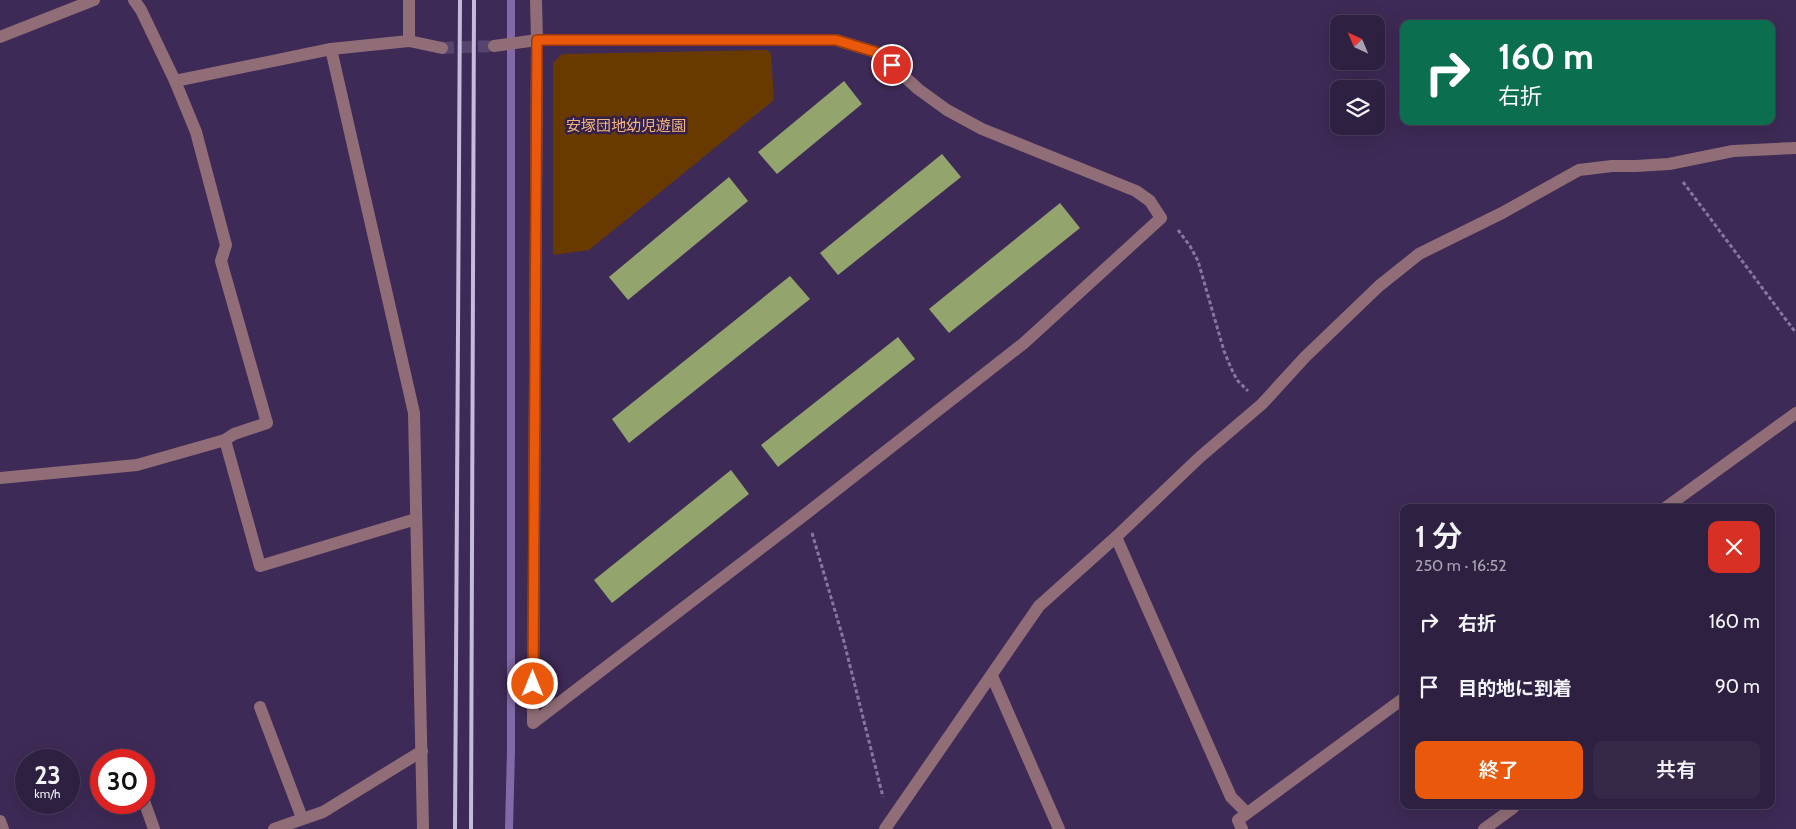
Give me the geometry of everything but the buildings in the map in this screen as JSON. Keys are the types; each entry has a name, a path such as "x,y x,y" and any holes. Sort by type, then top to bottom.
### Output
{"street":[{"path":"0,37 94,0"},
{"path":"0,478 137,465 225,440 234,434 267,423 221,261 226,245 196,132 175,81 141,10 134,0"},
{"path":"409,0 409,41"},
{"path":"497,45 537,40 836,40 879,53 918,89 947,110 982,129 1136,191 1150,201 1161,218 1024,342 807,513 533,722 537,40 536,0"},
{"path":"175,81 331,49 409,41 442,48"},
{"path":"331,49 414,413 423,829"},
{"path":"887,826 1039,606 1116,537 1200,457 1262,404 1305,357 1379,286 1419,254 1502,214 1579,170 1612,166 1669,164 1733,151 1796,148"},
{"path":"1671,504 1796,413"},
{"path":"225,440 260,566 416,519"},
{"path":"1116,537 1231,797 1247,813"},
{"path":"992,676 1059,829"},
{"path":"1242,829 1238,820 1400,701"},
{"path":"260,708 302,818"},
{"path":"274,829 323,812 422,752"},
{"path":"1484,829 1512,809"},
{"path":"149,814 154,829"},
{"path":"0,821 3,829"}],"path":[{"path":"1669,164 1796,333"},
{"path":"1161,218 1180,231 1190,246 1198,261 1224,351 1231,368 1237,380 1262,404"},
{"path":"807,513 843,638 887,826"}],"green space":[{"name":"安塚団地幼児遊園","path":"767,50 771,54 774,100 589,250 553,255 553,63 562,54"}],"waterway":[{"path":"509,829 511,750 511,0"}],"tunnel":[{"path":"442,48 494,46"}],"railway":[{"path":"455,829 460,0"},
{"path":"471,829 474,0"}],"route":[{"path":"533,684 537,40 836,40 879,53 892,65"}]}
